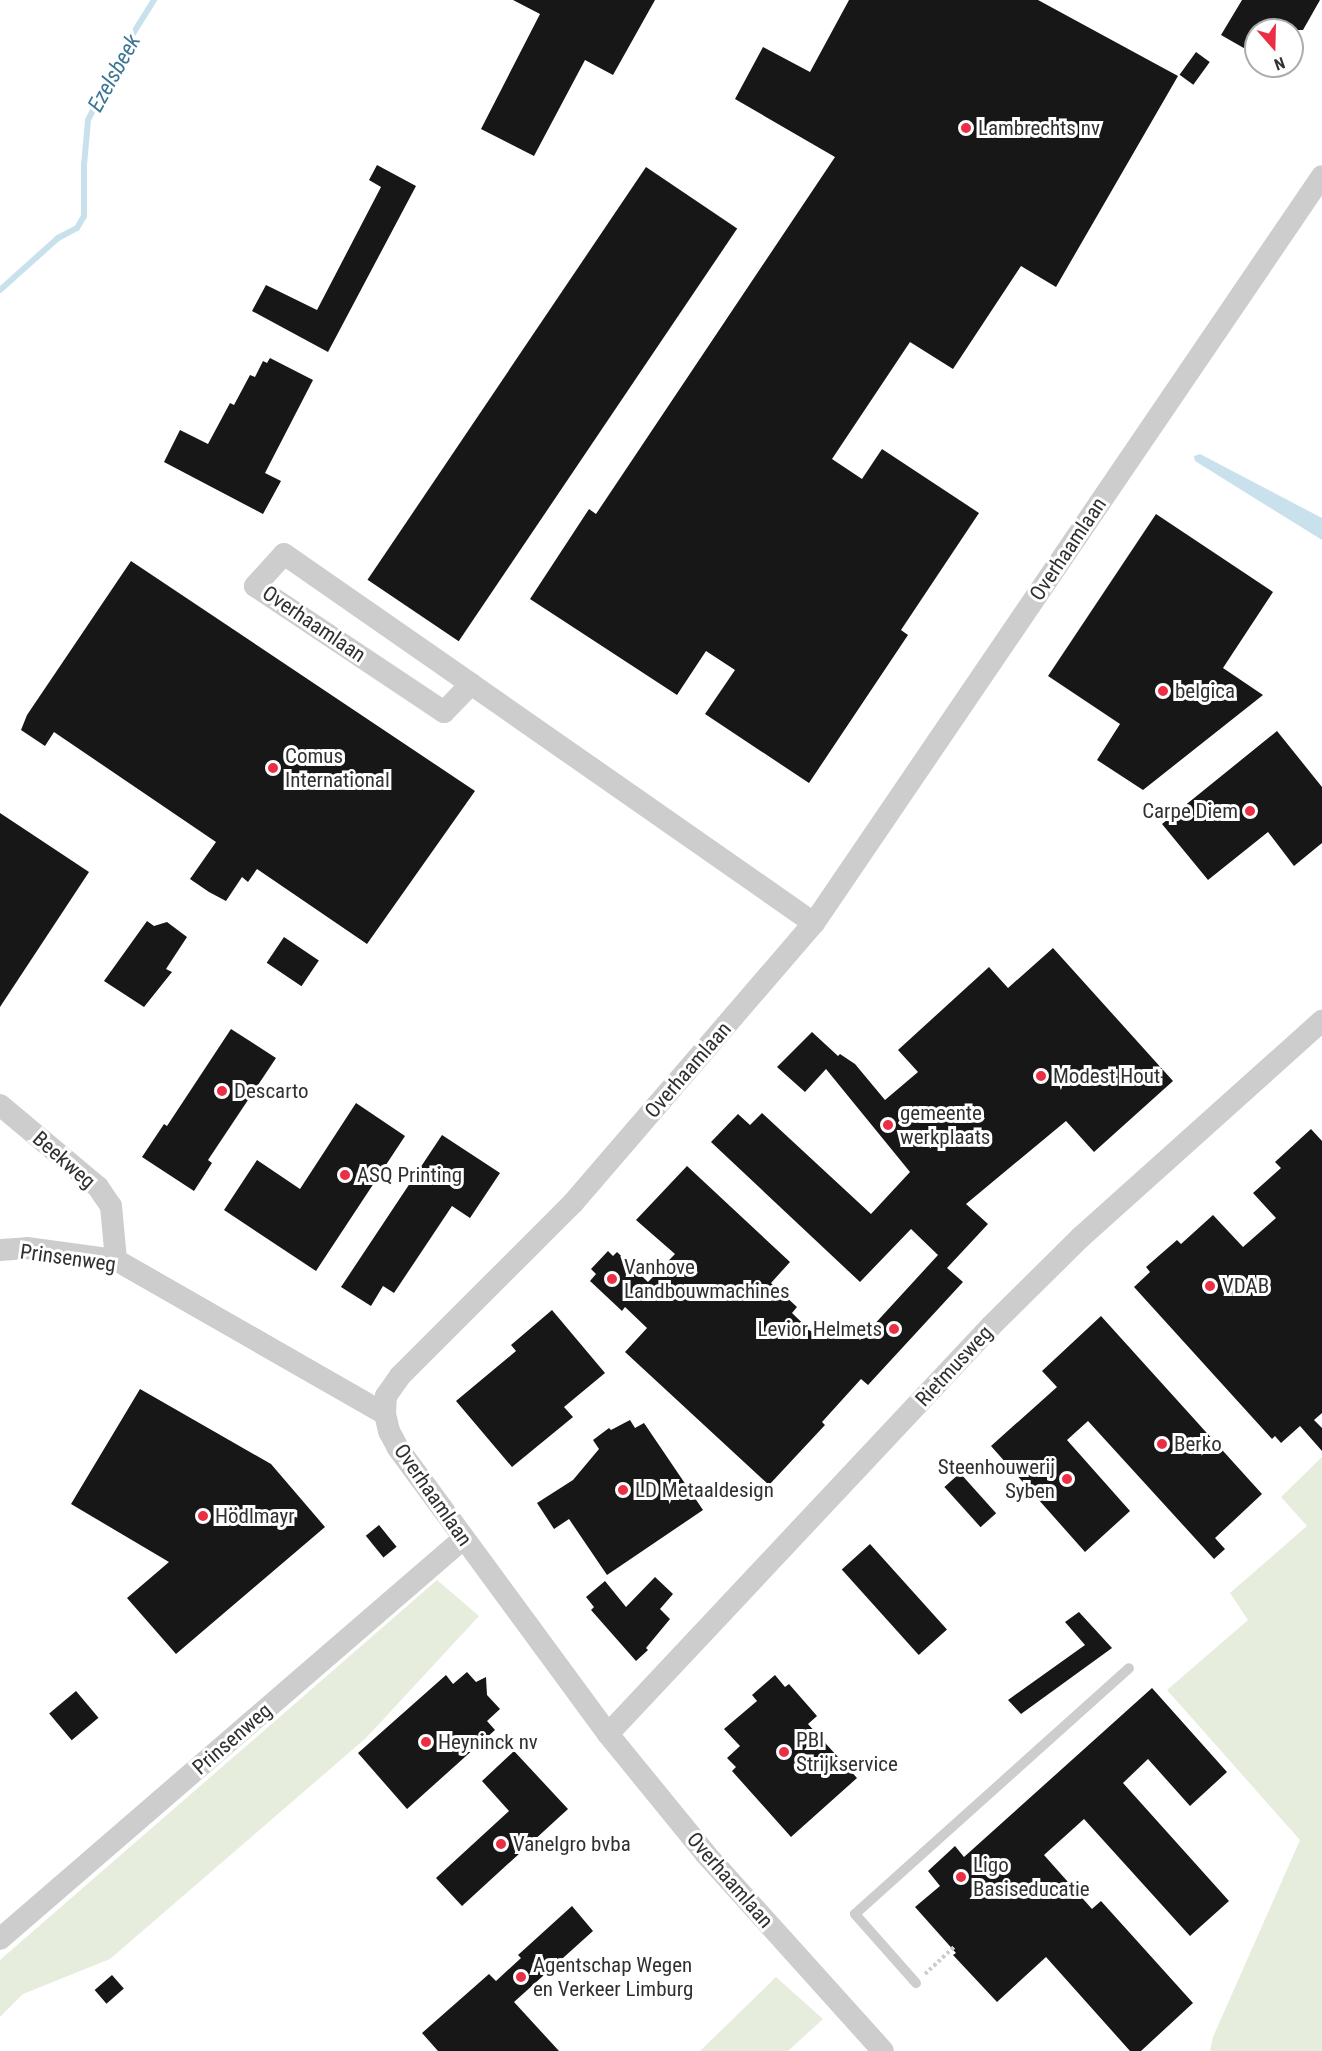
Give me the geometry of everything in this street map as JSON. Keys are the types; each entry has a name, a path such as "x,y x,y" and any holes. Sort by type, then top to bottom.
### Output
{"street":[{"name":"Overhaamlaan","path":"883,2051 705,1853 608,1734 398,1448 389,1431 385,1414 387,1396 400,1376 573,1203 814,923 1322,176"},
{"name":"Overhaamlaan","path":"471,684 444,712 255,586 284,554 471,684 814,923"},
{"name":"Rietmusweg","path":"608,1734 991,1326 1081,1237 1322,1021"},
{"name":"Beekweg","path":"0,1106 98,1187 111,1206 116,1260"},
{"name":"Prinsenweg","path":"0,1250 27,1248 116,1260 385,1414"},
{"name":"Prinsenweg","path":"0,1939 464,1538"}],"lane":[{"path":"916,1983 855,1914 1129,1668"}],"path":[{"path":"916,1983 954,1947"}],"green space":[{"path":"1322,1457 1322,2051 1210,2051 1213,2037 1300,1840 1167,1690 1248,1620 1230,1593 1307,1526 1281,1497"},
{"path":"437,1580 479,1616 366,1738 110,1959 23,1994 0,2017 0,1960"},
{"path":"776,1977 823,2019 788,2051 700,2051"}],"water":[{"path":"1200,454 1322,518 1322,540 1195,461 1194,456"}],"building":[{"path":"513,0 655,0 613,75 585,60 534,156 481,129 540,14"},
{"path":"849,0 1038,0 1178,76 1056,287 1021,266 953,369 910,342 832,459 862,479 882,449 979,513 901,630 908,635 809,783 705,714 735,670 706,651 677,695 530,599 589,509 596,514 835,157 735,99 763,47 810,72"},
{"path":"1242,0 1320,0 1304,28 1304,18 1244,18 1244,48 1221,35"},
{"path":"1196,52 1210,62 1193,85 1180,75"},
{"path":"377,165 416,186 328,352 252,311 266,285 317,310 381,187 369,180"},
{"path":"646,167 737,229 459,641 368,580"},
{"path":"270,358 313,380 265,473 281,481 263,514 164,462 180,430 208,444 230,403 234,405 250,375 255,377 263,361 267,363"},
{"name":"belgica","path":"1156,514 1273,592 1223,668 1263,695 1143,790 1097,760 1120,724 1048,676"},
{"name":"Comus International","path":"131,561 475,791 367,944 257,869 248,882 242,877 226,901 209,892 190,879 216,842 54,732 45,746 21,730 27,715"},
{"name":"Carpe Diem","path":"1277,731 1322,787 1322,843 1294,866 1268,832 1208,880 1162,824"},
{"path":"0,813 89,872 0,1007"},
{"path":"147,921 154,926 167,922 187,937 166,969 172,972 144,1007 104,981"},
{"path":"284,937 319,960 301,986 267,963"},
{"path":"1053,948 1173,1081 1094,1152 1066,1121 966,1204 988,1224 947,1268 963,1282 868,1385 861,1379 822,1422 825,1425 769,1485 625,1352 647,1328 625,1307 622,1311 590,1281 596,1274 591,1269 608,1251 613,1256 617,1252 648,1282 675,1254 636,1220 687,1166 790,1262 771,1283 797,1307 792,1313 819,1339 838,1319 860,1340 938,1255 911,1229 860,1282 711,1142 738,1114 750,1125 762,1113 871,1214 910,1172 826,1069 805,1092 777,1067 812,1032 838,1056 840,1054 855,1064 885,1100 918,1072 898,1050 989,967 1008,988"},
{"name":"Descarto","path":"231,1029 276,1058 208,1160 212,1163 194,1191 142,1157 164,1124 167,1126"},
{"name":"ASQ Printing","path":"356,1103 405,1136 316,1271 224,1210 257,1160 300,1189"},
{"name":"VDAB","path":"1311,1129 1322,1141 1322,1413 1314,1420 1322,1428 1322,1451 1300,1426 1281,1443 1275,1436 1272,1439 1134,1287 1150,1272 1146,1267 1177,1240 1181,1244 1213,1215 1243,1247 1276,1218 1253,1193 1281,1168 1275,1162"},
{"path":"442,1135 500,1173 470,1218 452,1206 394,1293 383,1286 371,1306 341,1287"},
{"path":"552,1310 605,1373 564,1407 573,1417 512,1467 456,1401 516,1351 511,1345"},
{"name":"Berko","path":"1101,1316 1262,1494 1215,1538 1225,1549 1214,1559 1088,1421 1067,1440 1130,1511 1085,1552 991,1446 1057,1387 1042,1371"},
{"name":"Hödlmayr","path":"140,1389 271,1464 325,1527 176,1654 127,1598 169,1562 71,1504"},
{"name":"LD Metaaldesign","path":"630,1420 635,1428 644,1423 703,1510 607,1575 569,1519 554,1529 537,1503 573,1480 599,1449 593,1440 609,1428 611,1430"},
{"path":"960,1473 996,1513 981,1527 944,1487"},
{"path":"379,1525 397,1547 383,1557 366,1536"},
{"path":"870,1544 947,1629 919,1655 842,1569"},
{"path":"655,1577 673,1594 660,1609 670,1619 646,1648 648,1650 636,1661 591,1610 594,1607 586,1597 605,1581 626,1607"},
{"path":"1079,1612 1112,1648 1021,1714 1008,1700 1085,1645 1065,1622"},
{"name":"Heyninck nv","path":"467,1672 476,1682 486,1677 487,1695 500,1709 487,1721 495,1730 407,1809 358,1753 446,1675 453,1684"},
{"name":"PBI Strijkservice","path":"775,1675 785,1687 789,1684 817,1716 808,1724 857,1778 791,1837 732,1771 736,1767 727,1758 740,1746 724,1729 757,1701 752,1695"},
{"path":"1152,1688 1227,1772 1190,1806 1148,1759 1123,1783 1229,1901 1190,1936 1084,1819 1044,1855 1092,1909 1101,1901 1193,2003 1141,2051 1130,2051 1046,1957 997,2002 953,1955 956,1953 915,1907 940,1886 928,1871 955,1846 964,1857"},
{"path":"76,1691 98,1718 72,1740 49,1713"},
{"name":"Vanelgro bvba","path":"514,1751 568,1809 462,1906 436,1878 509,1811 482,1781"},
{"name":"Agentschap Wegen en Verkeer Limburg","path":"572,1906 593,1931 514,2002 559,2051 438,2051 422,2033 489,1974 496,1981 521,1958 518,1955"},
{"path":"112,1975 124,1989 106,2004 95,1990"}],"waterway":[{"name":"Ezelsbeek","path":"0,290 58,238 77,228 84,216 84,165 88,120 126,45 154,0"}],"place":[{"name":"Lambrechts nv","path":"966,128"},
{"name":"belgica","path":"1163,691"},
{"name":"Comus International","path":"273,768"},
{"name":"Carpe Diem","path":"1250,811"},
{"name":"Modest Hout","path":"1041,1076"},
{"name":"Descarto","path":"222,1091"},
{"name":"gemeente werkplaats","path":"888,1125"},
{"name":"ASQ Printing","path":"345,1175"},
{"name":"Vanhove Landbouwmachines","path":"612,1279"},
{"name":"VDAB","path":"1210,1286"},
{"name":"Levior Helmets","path":"894,1329"},
{"name":"Berko","path":"1162,1444"},
{"name":"Steenhouwerij Syben","path":"1067,1479"},
{"name":"LD Metaaldesign","path":"623,1490"},
{"name":"Hödlmayr","path":"203,1516"},
{"name":"Heyninck nv","path":"426,1742"},
{"name":"PBI Strijkservice","path":"784,1752"},
{"name":"Vanelgro bvba","path":"501,1844"},
{"name":"Ligo Basiseducatie","path":"961,1877"},
{"name":"Agentschap Wegen en Verkeer Limburg","path":"521,1977"}]}
